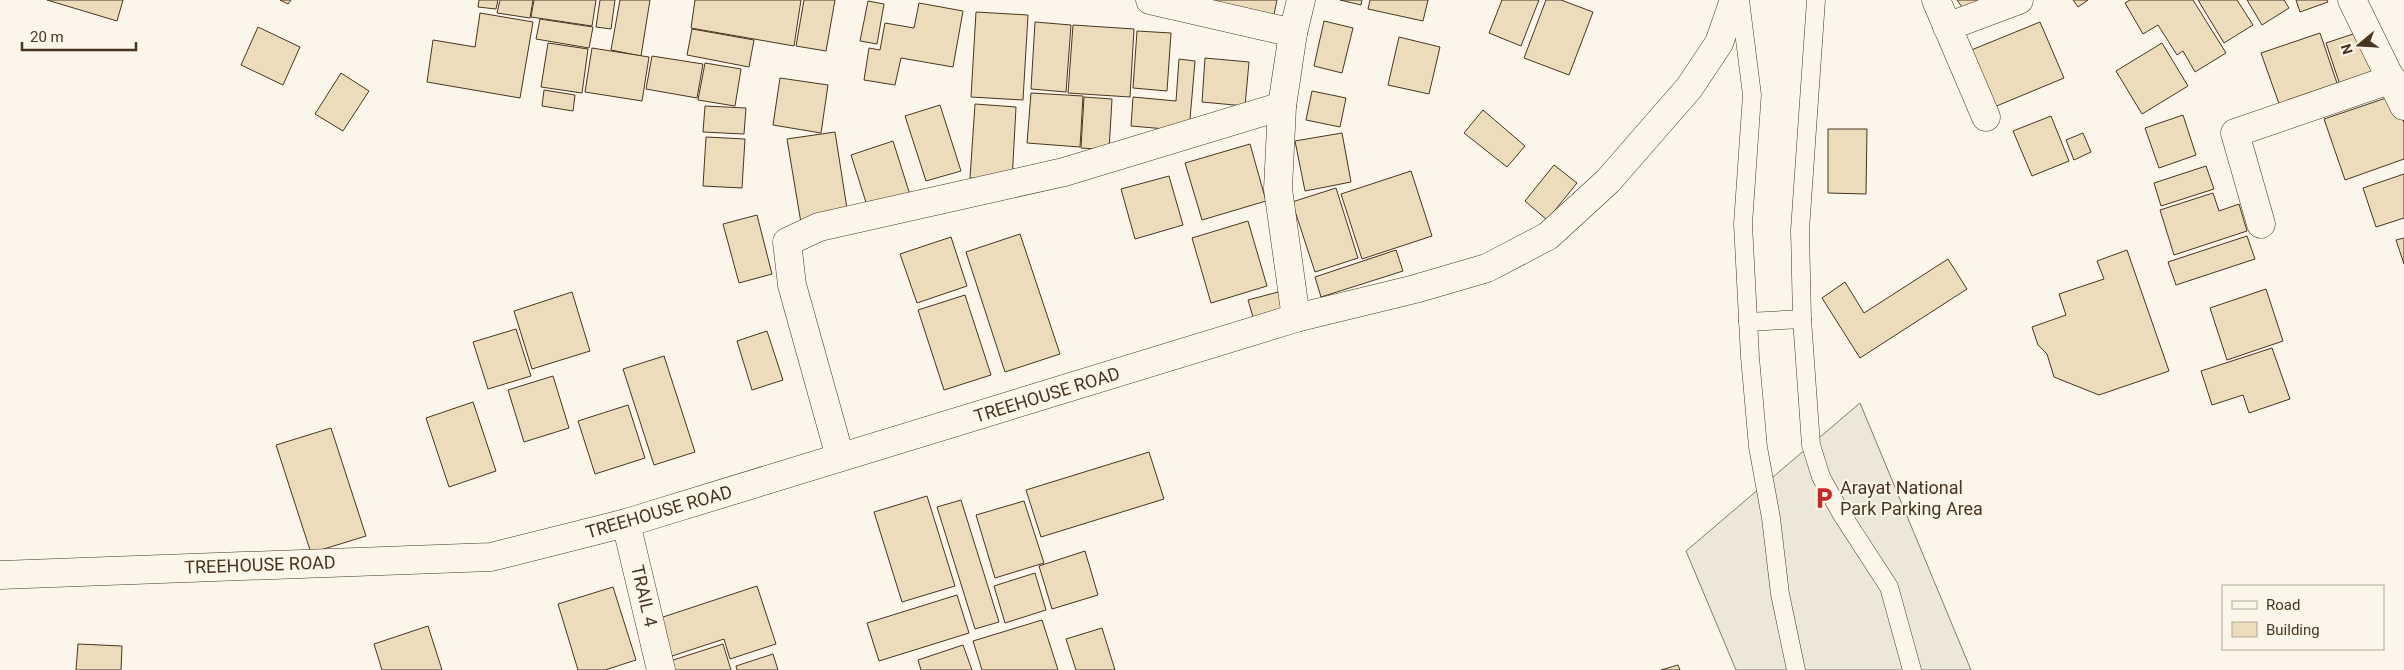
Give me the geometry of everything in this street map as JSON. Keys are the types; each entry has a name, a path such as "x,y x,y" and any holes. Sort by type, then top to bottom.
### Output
{"street":[{"path":"1150,0 1293,33"},
{"path":"1296,318 1278,189 1282,106 1293,33 1301,0"},
{"name":"TREEHOUSE ROAD","path":"0,574 491,557 626,523 1296,318 1415,289 1487,268 1548,236 1608,182 1688,88 1719,43 1734,0"},
{"path":"1936,0 1986,117"},
{"path":"1947,27 2019,0"},
{"path":"2352,0 2404,106"},
{"path":"2261,224 2235,132 2392,79"},
{"path":"840,457 792,285 787,242 819,227 1064,172 1282,106"},
{"name":"TRAIL 4","path":"626,523 661,670"}],"lane":[{"path":"1740,0 1752,96 1743,224 1748,322 1758,447 1771,518 1780,594 1796,670"},
{"path":"1816,0 1801,221 1802,319 1811,445 1821,476 1841,513 1889,587 1912,670"},
{"path":"1748,322 1802,319"}],"shaded area":[{"name":"Arayat National Park Parking Area","path":"1860,403 1971,670 1736,670 1686,551"}],"building":[{"path":"47,0 123,0 117,21"},
{"path":"280,0 291,0 288,4"},
{"path":"479,0 498,0 496,9 478,7"},
{"path":"500,0 533,0 530,18 497,13"},
{"path":"534,0 596,0 592,26 531,17"},
{"path":"600,0 615,0 611,29 596,27"},
{"path":"620,0 650,0 641,56 611,50"},
{"path":"695,0 801,0 794,46 691,28"},
{"path":"804,0 835,0 826,51 796,46"},
{"path":"1211,0 1277,0 1272,24 1209,10"},
{"path":"1340,0 1362,0 1361,5"},
{"path":"1370,0 1428,0 1423,21 1368,9"},
{"path":"1502,0 1539,0 1521,46 1489,33"},
{"path":"1546,0 1561,0 1593,12 1569,75 1524,58"},
{"path":"1957,0 1993,0 1969,17"},
{"path":"2073,0 2088,0 2078,7"},
{"path":"2130,0 2193,0 2226,53 2195,72 2183,51 2177,55 2158,25 2143,34 2125,3"},
{"path":"2198,0 2237,0 2253,25 2224,43"},
{"path":"2247,0 2284,0 2289,8 2262,25"},
{"path":"2296,0 2327,0 2328,2 2300,12"},
{"path":"868,1 884,4 877,44 860,41"},
{"path":"919,3 963,11 953,67 901,58 895,85 864,80 869,48 880,50 885,23 914,28"},
{"path":"976,12 1028,15 1023,100 971,97"},
{"path":"480,13 533,22 520,98 427,82 433,40 475,47"},
{"path":"540,19 593,27 589,48 536,39"},
{"path":"1324,21 1353,28 1342,73 1314,66"},
{"path":"1035,22 1071,25 1066,92 1031,89"},
{"path":"2040,22 2064,78 1987,110 1964,53"},
{"path":"1073,25 1134,29 1130,97 1068,93"},
{"path":"258,27 300,47 283,85 241,65"},
{"path":"692,29 754,40 749,67 687,55"},
{"path":"2365,30 2380,74 2341,88 2326,43"},
{"path":"1137,31 1171,33 1167,91 1133,88"},
{"path":"2320,33 2341,95 2283,115 2261,53"},
{"path":"1399,37 1440,47 1429,94 1388,85"},
{"path":"548,43 588,49 582,93 541,87"},
{"path":"2162,43 2188,86 2142,114 2116,71"},
{"path":"592,48 649,57 642,101 585,92"},
{"path":"652,56 703,64 697,98 646,89"},
{"path":"1205,58 1249,62 1245,106 1202,102"},
{"path":"1179,59 1195,61 1189,131 1131,126 1133,97 1176,101"},
{"path":"705,63 741,69 735,106 698,100"},
{"path":"341,73 369,91 343,131 315,114"},
{"path":"780,78 828,85 821,133 773,125"},
{"path":"544,90 575,95 573,111 542,106"},
{"path":"1312,91 1346,98 1340,127 1306,120"},
{"path":"1031,93 1083,96 1080,147 1027,143"},
{"path":"2395,95 2404,123 2404,159 2345,180 2324,119"},
{"path":"1084,97 1112,99 1109,150 1081,148"},
{"path":"975,104 1016,107 1012,181 970,178"},
{"path":"940,105 961,171 926,181 905,116"},
{"path":"705,106 746,108 744,134 703,132"},
{"path":"1483,110 1525,146 1507,167 1464,133"},
{"path":"2183,115 2196,155 2159,168 2145,128"},
{"path":"2051,116 2069,161 2032,176 2013,131"},
{"path":"1828,129 1867,129 1866,194 1828,193"},
{"path":"835,132 848,215 801,223 787,139"},
{"path":"1342,133 1351,182 1305,191 1295,141"},
{"path":"2083,133 2091,152 2074,160 2066,140"},
{"path":"706,137 745,139 742,188 703,186"},
{"path":"893,141 911,198 869,212 851,155"},
{"path":"1250,144 1266,201 1202,220 1185,163"},
{"path":"1554,165 1577,183 1547,220 1525,201"},
{"path":"2206,166 2214,189 2161,206 2154,183"},
{"path":"1411,171 1432,236 1362,259 1341,194"},
{"path":"2404,174 2404,218 2376,227 2363,188"},
{"path":"1169,176 1183,225 1135,239 1121,189"},
{"path":"1336,188 1358,258 1315,272 1292,202"},
{"path":"2213,193 2219,211 2239,204 2247,231 2174,255 2160,210"},
{"path":"757,215 772,274 739,283 723,224"},
{"path":"1248,221 1267,286 1211,303 1192,238"},
{"path":"1020,234 1060,354 1005,372 966,252"},
{"path":"2247,236 2255,259 2176,285 2168,262"},
{"path":"951,237 967,286 917,303 900,254"},
{"path":"2404,238 2404,264 2396,240"},
{"path":"1396,250 1403,271 1321,297 1315,277"},
{"path":"2127,250 2169,371 2099,395 2054,377 2047,354 2038,345 2032,327 2066,315 2059,294 2104,279 2097,261"},
{"path":"1948,259 1967,289 1860,358 1822,298 1845,282 1864,313"},
{"path":"2266,289 2283,341 2227,360 2210,308"},
{"path":"572,292 590,351 532,369 514,311"},
{"path":"1278,292 1286,318 1256,327 1248,300"},
{"path":"965,295 991,375 944,390 918,310"},
{"path":"516,329 531,376 488,389 473,342"},
{"path":"767,331 783,380 752,390 737,341"},
{"path":"2272,348 2290,399 2249,413 2243,395 2212,405 2201,371"},
{"path":"664,356 695,452 654,465 623,369"},
{"path":"553,376 569,428 524,442 508,390"},
{"path":"473,402 496,471 449,487 426,418"},
{"path":"628,405 645,458 595,474 578,421"},
{"path":"331,428 366,536 311,553 276,445"},
{"path":"1149,452 1164,499 1041,537 1026,490"},
{"path":"927,496 955,586 902,602 874,512"},
{"path":"961,500 999,622 975,629 937,507"},
{"path":"1024,501 1044,563 995,578 976,515"},
{"path":"1085,551 1098,595 1052,609 1039,566"},
{"path":"1035,573 1046,610 1005,623 994,586"},
{"path":"757,586 776,644 730,659 724,639 666,658 654,620"},
{"path":"613,587 636,660 605,670 578,670 558,604"},
{"path":"957,595 969,633 879,661 867,623"},
{"path":"1042,620 1058,670 982,670 973,641"},
{"path":"428,626 442,670 382,670 374,644"},
{"path":"1102,628 1115,670 1076,670 1066,639"},
{"path":"78,644 122,646 121,670 76,670"},
{"path":"723,644 731,670 670,670 667,662"},
{"path":"963,645 972,670 921,670 918,660"},
{"path":"773,654 778,670 737,670 736,666"},
{"path":"1678,665 1680,670 1661,670"}],"place":[{"name":"Arayat National Park Parking Area","path":"1824,498"}]}
